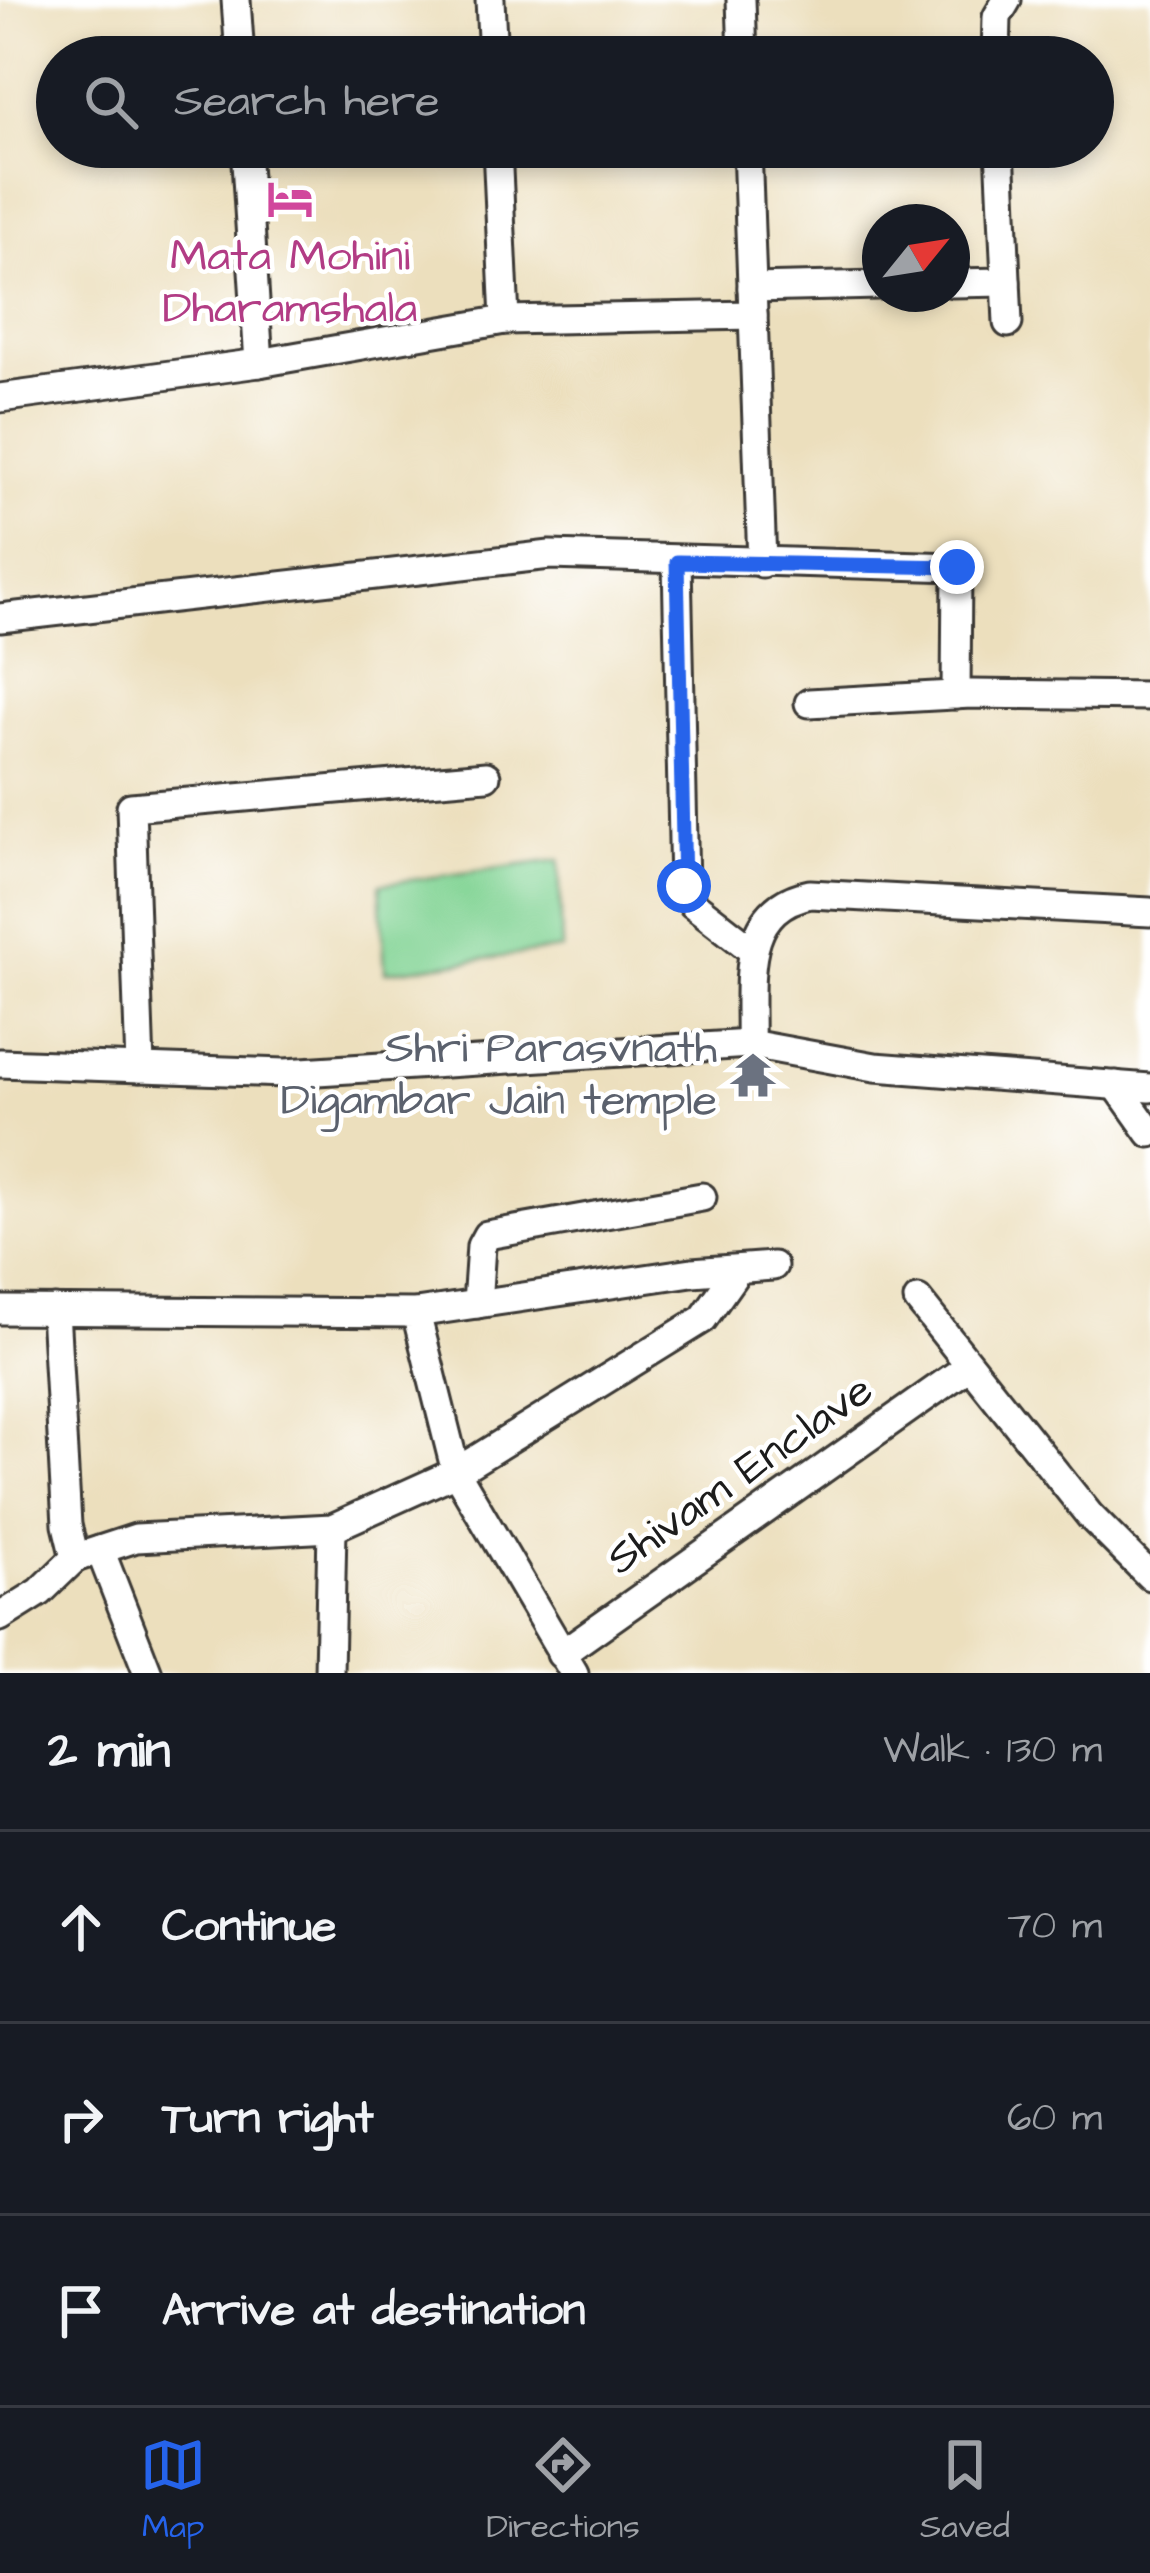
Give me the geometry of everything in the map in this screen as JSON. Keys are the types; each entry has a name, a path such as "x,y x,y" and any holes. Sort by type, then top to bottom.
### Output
{"street":[{"path":"236,0 239,36"},
{"path":"490,0 492,36"},
{"path":"741,0 742,36"},
{"path":"997,36 997,17 1006,0"},
{"path":"246,168 259,363"},
{"path":"498,168 505,320"},
{"path":"748,168 763,563"},
{"path":"1001,168 1008,323"},
{"path":"970,283 1006,282"},
{"path":"0,398 259,363 505,320 753,302 862,287"},
{"path":"0,618 550,555 957,567 956,695"},
{"path":"677,562 684,886 693,904 752,950"},
{"path":"809,703 956,695 1150,696"},
{"path":"140,1068 131,807 485,776"},
{"path":"750,1044 752,950 762,919 790,898 810,895 1150,912"},
{"path":"0,1063 285,1073 750,1044 875,1066 1150,1088"},
{"path":"1116,1085 1150,1133"},
{"path":"477,1304 481,1246 487,1235 702,1197"},
{"path":"0,1310 416,1313 692,1272 773,1266"},
{"path":"0,1617 87,1554 136,1538 332,1528 456,1472 704,1319 737,1270"},
{"path":"917,1300 1090,1516 1150,1576"},
{"path":"55,1310 67,1525 87,1554 148,1673"},
{"path":"416,1313 456,1472 567,1663"},
{"name":"Shivam Enclave","path":"567,1663 969,1366"},
{"path":"329,1673 332,1528"}],"green space":[{"path":"559,860 562,949 385,972 380,884"}],"place":[{"name":"Mata Mohini Dharamshala","path":"290,199"},
{"name":"Shri Parasvnath Digambar Jain temple","path":"753,1075"}],"route":[{"path":"684,886 677,562 957,567"}]}
